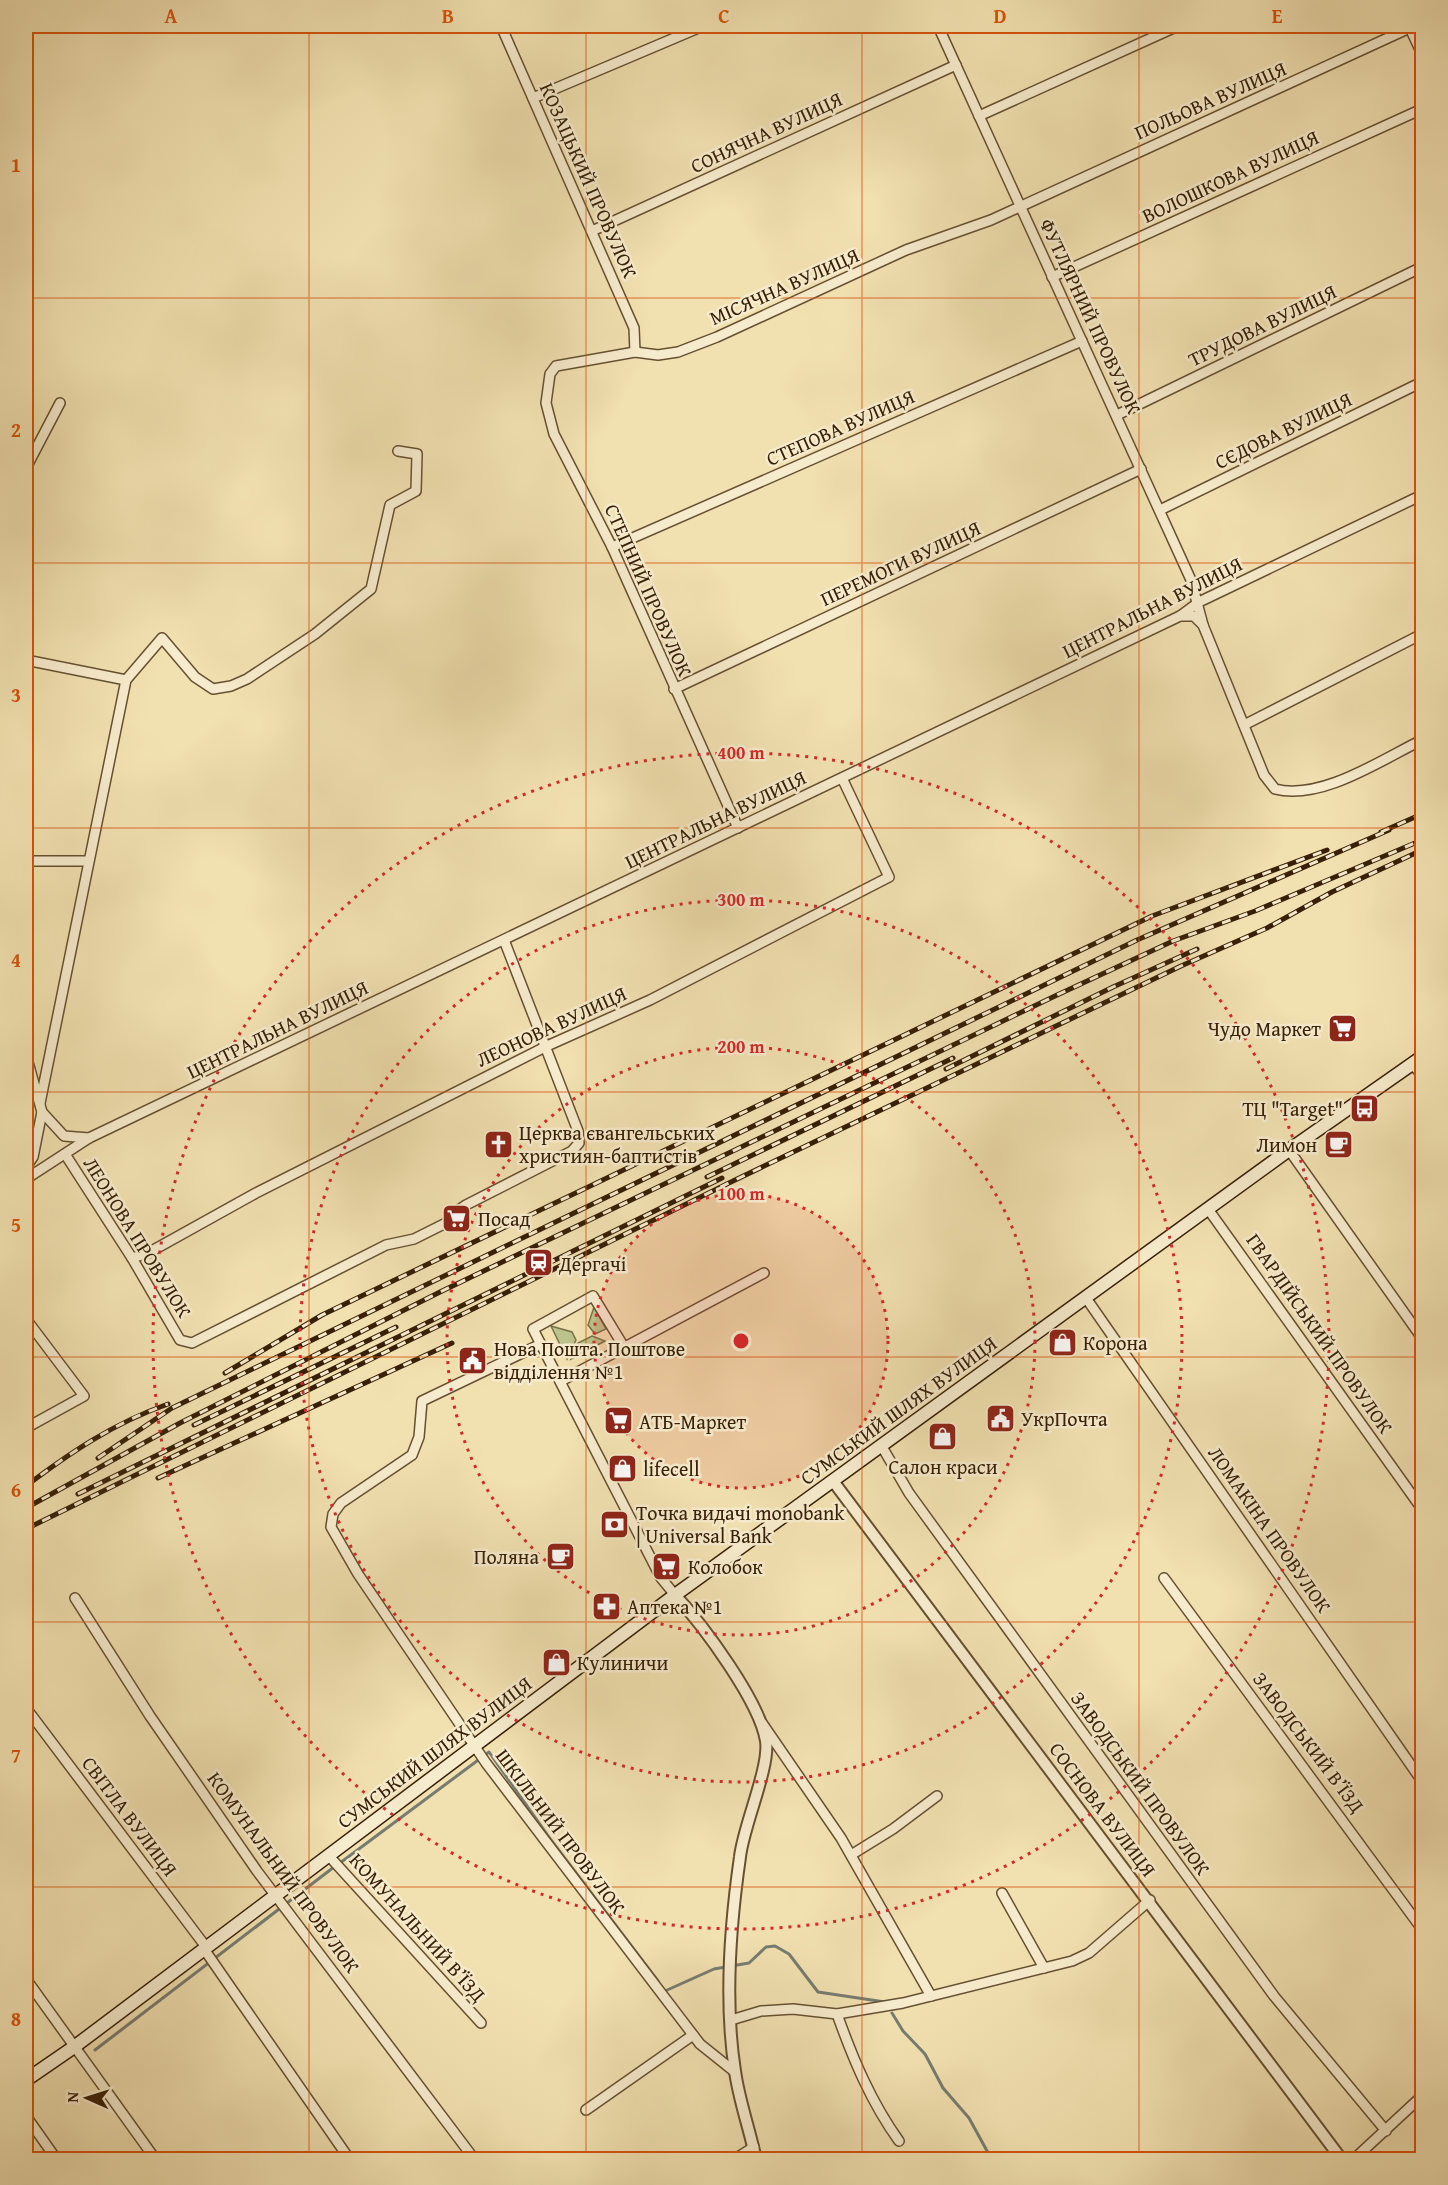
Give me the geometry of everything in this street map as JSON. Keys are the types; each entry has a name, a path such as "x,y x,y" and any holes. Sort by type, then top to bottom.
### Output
{"main road":[{"name":"СУМСЬКИЙ ШЛЯХ ВУЛИЦЯ","path":"26,2080 74,2047 675,1595 1289,1150 1417,1061"}],"street":[{"name":"КОЗАЦЬКИЙ ПРОВУЛОК","path":"501,26 634,328 635,352"},
{"path":"533,99 703,26"},
{"name":"ФУТЛЯРНИЙ ПРОВУЛОК","path":"938,26 1191,580 1203,625 1264,775 1275,789 1287,792 1306,792 1336,782 1422,740"},
{"path":"979,116 1178,26"},
{"path":"1411,26 1422,54"},
{"name":"ПОЛЬОВА ВУЛИЦЯ","path":"1020,206 1411,26"},
{"name":"СОНЯЧНА ВУЛИЦЯ","path":"592,231 956,65"},
{"name":"ВОЛОШКОВА ВУЛИЦЯ","path":"1053,277 1422,109"},
{"name":"МІСЯЧНА ВУЛИЦЯ","path":"556,366 635,352 658,355 678,352 717,337 906,250 991,220 1020,206"},
{"name":"ТРУДОВА ВУЛИЦЯ","path":"1117,415 1422,267"},
{"name":"СТЕПОВА ВУЛИЦЯ","path":"612,547 1082,341"},
{"name":"СТЕПНИЙ ПРОВУЛОК","path":"556,366 550,374 546,403 554,434 612,547 738,828"},
{"name":"СЄДОВА ВУЛИЦЯ","path":"1160,510 1422,382"},
{"path":"26,468 60,403"},
{"path":"26,1167 33,1157 87,861 126,680 162,638 195,676 213,689 231,686 315,634 371,589 390,505 416,491 417,454 398,451"},
{"name":"ПЕРЕМОГИ ВУЛИЦЯ","path":"674,689 1141,469"},
{"name":"ЦЕНТРАЛЬНА ВУЛИЦЯ","path":"26,1179 90,1138 1180,616 1198,602 1422,495"},
{"path":"1180,616 1194,616 1203,625"},
{"path":"1244,725 1422,634"},
{"path":"26,660 126,680"},
{"name":"ЛЕОНОВА ВУЛИЦЯ","path":"132,1258 148,1253 256,1193 547,1046 650,1000 889,877 842,778"},
{"path":"26,861 87,861"},
{"path":"504,940 547,1046"},
{"name":"ЛЕОНОВА ПРОВУЛОК","path":"65,1154 132,1258 180,1340 192,1343 386,1245 414,1239 446,1223 452,1215 466,1205 572,1151 579,1143 578,1131 547,1046"},
{"path":"26,1055 41,1107 64,1136 90,1138"},
{"path":"1417,1061 1422,1075"},
{"path":"1289,1150 1422,1338"},
{"name":"ГВАРДІЙСЬКИЙ ПРОВУЛОК","path":"1208,1209 1422,1509"},
{"path":"561,1381 764,1273"},
{"path":"624,1347 593,1296 533,1329 661,1578 724,1660 758,1716 851,1855 931,1996"},
{"name":"ЛОМАКІНА ПРОВУЛОК","path":"1086,1298 1422,1781"},
{"path":"26,1319 84,1396 26,1428"},
{"name":"ШКІЛЬНИЙ ПРОВУЛОК","path":"541,1344 422,1401 419,1437 412,1455 341,1503 333,1514 331,1527 358,1574 474,1746 693,2035 735,2072"},
{"name":"ЗАВОДСЬКИЙ ПРОВУЛОК","path":"881,1445 909,1493 1274,1996 1386,2131"},
{"name":"СОСНОВА ВУЛИЦЯ","path":"833,1481 1150,1900 1342,2160"},
{"name":"ЗАВОДСЬКИЙ В’ЇЗД","path":"1164,1578 1422,1929"},
{"name":"КОМУНАЛЬНИЙ ПРОВУЛОК","path":"75,1599 150,1716 276,1894 475,2160"},
{"name":"СВІТЛА ВУЛИЦЯ","path":"26,1708 205,1948 350,2160"},
{"path":"756,2160 735,2072 731,2020 731,1968 740,1854 764,1763 766,1743 758,1716"},
{"path":"851,1855 893,1829 937,1796"},
{"name":"КОМУНАЛЬНИЙ В’ЇЗД","path":"328,1855 481,2023"},
{"path":"1002,1893 1044,1968"},
{"path":"731,2020 761,2011 782,2010 837,2014 931,1996 1072,1961 1089,1953 1150,1900"},
{"path":"26,1979 156,2160"},
{"path":"837,2014 882,2118 899,2141"},
{"path":"586,2110 693,2035"},
{"path":"1353,2160 1422,2096"},
{"path":"26,2116 57,2160"},
{"path":"733,2160 754,2147"}],"green space":[{"path":"594,1307 606,1329 595,1334 588,1325"},
{"path":"551,1326 572,1332 576,1340 567,1359"},
{"path":"592,1336 605,1341 571,1359 578,1343"}],"waterway":[{"path":"340,1863 489,1752 551,1840 658,1981"},
{"path":"95,2050 334,1867"},
{"path":"665,1991 714,1969 749,1963 766,1947 775,1946 789,1954 818,1992 885,2002"},
{"path":"892,2013 903,2031 925,2054 943,2088 969,2118 992,2160"}],"railway":[{"path":"1381,832 1422,814"},
{"path":"98,1458 172,1408 1137,940 1389,830"},
{"path":"26,1508 180,1423 440,1292 1055,996 1173,941 1255,911 1422,840"},
{"path":"225,1373 322,1315 1152,916 1327,850"},
{"path":"26,1529 733,1181 1181,966 1267,928 1332,892 1422,850"},
{"path":"946,1069 1113,987 1197,949"},
{"path":"707,1177 953,1058"},
{"path":"78,1494 722,1178"},
{"path":"194,1425 396,1327"},
{"path":"158,1478 452,1343"},
{"path":"26,1486 111,1429 168,1404"}],"place":[{"name":"Чудо Маркет","path":"1342,1028"},
{"name":"ТЦ \"Target\"","path":"1364,1108"},
{"name":"Церква євангельських християн-баптистів","path":"498,1144"},
{"name":"Лимон","path":"1338,1144"},
{"name":"Посад","path":"457,1218"},
{"name":"Дергачі","path":"538,1263"},
{"name":"Корона","path":"1062,1342"},
{"name":"Нова Пошта. Поштове відділення №1","path":"473,1360"},
{"name":"УкрПочта","path":"1000,1418"},
{"name":"АТБ-Маркет","path":"618,1421"},
{"name":"Салон краси","path":"943,1436"},
{"name":"lifecell","path":"622,1468"},
{"name":"Точка видачі monobank | Universal Bank","path":"615,1524"},
{"name":"Поляна","path":"560,1556"},
{"name":"Колобок","path":"667,1566"},
{"name":"Аптека №1","path":"606,1606"},
{"name":"Кулиничи","path":"556,1662"}]}
